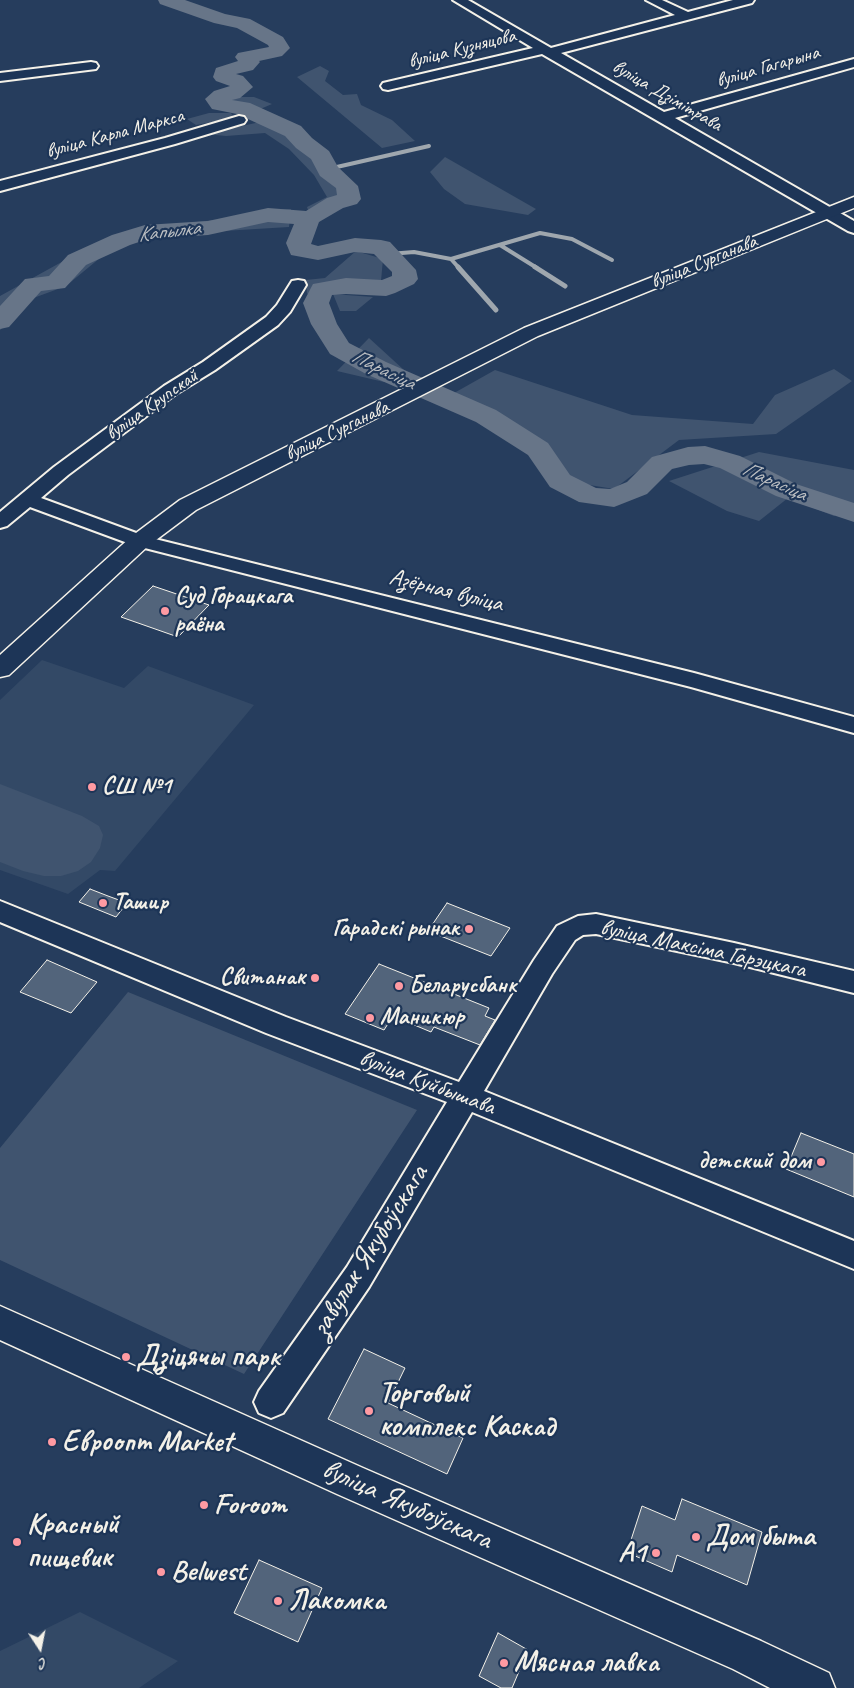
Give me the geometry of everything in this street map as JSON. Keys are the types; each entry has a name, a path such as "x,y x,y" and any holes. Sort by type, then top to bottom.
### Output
{"main road":[{"name":"вуліца Сурганава","path":"0,669 140,541 188,505 531,332 854,202"},
{"name":"вуліца Якубоўскага","path":"0,1322 350,1481 746,1655 814,1688"}],"street":[{"name":"вуліца Дзімітрава","path":"459,0 854,228"},
{"path":"652,0 686,16"},
{"name":"вуліца Кузняцова","path":"388,86 548,50 748,0"},
{"name":"вуліца Гагарына","path":"664,117 854,64"},
{"path":"0,77 91,66"},
{"name":"вуліца Карла Маркса","path":"0,186 170,141 239,120"},
{"name":"вуліца Крупскай","path":"0,522 61,471 170,390 209,366 272,321 284,308 298,285"},
{"name":"Азёрная вуліца","path":"28,500 140,541 684,678 854,724"},
{"name":"вуліца Куйбышава","path":"0,911 258,1018 464,1096 854,1255"},
{"name":"вуліца Максіма Гарэцкага","path":"464,1096 543,966 566,933 578,926 596,924 854,982"},
{"name":"завулак Якубоўскага","path":"271,1402 358,1277 464,1096"}],"shaded area":[{"path":"320,66 329,71 325,81 343,95 357,94 361,105 392,120 415,141 382,148 297,77"},
{"path":"236,97 254,97 272,104 258,110 227,103"},
{"path":"209,113 231,113 234,118 196,125 187,119"},
{"path":"260,122 287,132 311,155 324,173 343,188 345,198 327,203 309,213 307,207 327,197 314,175 289,149 265,133 226,136 206,134"},
{"path":"445,157 536,209 528,215 465,204 444,189 430,172"},
{"path":"291,209 289,227 157,235 157,226 235,218 263,210"},
{"path":"96,243 106,253 66,286 20,303 10,322 0,330 0,296"},
{"path":"356,251 383,259 381,281 322,285 307,294 306,280 325,278"},
{"path":"333,294 373,297 356,311 340,311"},
{"path":"369,338 404,370 384,382 337,371"},
{"path":"834,369 852,381 776,434 679,440 614,489 577,483 519,426 447,397 495,370 632,415 753,424 775,395"},
{"path":"759,452 854,470 854,504 834,516 788,498 759,521 727,511 669,481"},
{"name":"СШ №1","path":"42,660 124,688 148,666 254,705 115,871 100,870 68,894 0,870 0,700"},
{"path":"0,784 82,816 99,826 103,835 100,848 91,862 78,871 61,876 44,876 23,871 0,862"},
{"path":"128,992 417,1110 244,1374 0,1260 0,1148"},
{"path":"80,1612 178,1661 139,1688 0,1688 0,1651"}],"building":[{"name":"Суд Горацкага раёна","path":"153,586 209,605 178,637 121,617"},
{"name":"Ташир","path":"90,889 127,903 116,917 79,902"},
{"name":"Гарадскі рынак","path":"447,903 510,928 491,956 428,931"},
{"path":"47,960 97,982 71,1013 20,992"},
{"name":"Беларусбанк","path":"379,964 489,1008 485,1016 495,1020 480,1045 434,1027 431,1032 393,1016 384,1030 345,1014"},
{"name":"детский дом","path":"801,1133 854,1154 854,1197 786,1169"},
{"name":"Торговый комплекс Каскад","path":"364,1349 405,1368 388,1403 463,1438 447,1474 328,1419"},
{"name":"Дом быта","path":"682,1499 762,1532 747,1585 677,1555 672,1572 633,1555 636,1546 630,1543 642,1506 675,1520"},
{"name":"Лакомка","path":"259,1560 322,1588 298,1642 234,1613"},
{"name":"Мясная лавка","path":"498,1633 528,1650 512,1688 501,1688 479,1676"}],"waterway":[{"name":"Парасіца","path":"167,0 221,19 243,23 276,41 280,48 275,52 245,57 250,62 246,66 228,69 223,72 223,77 236,80 243,87 233,94 221,95 216,99 219,105 242,108 293,131 304,143 321,156 328,171 347,186 349,199 335,203 309,218"},
{"path":"328,169 429,146"},
{"name":"Капылка","path":"0,321 34,284 56,283 77,260 121,240 145,232 208,228 268,215 309,218"},
{"name":"Парасіца","path":"309,218 298,243 300,250 318,253 355,245 381,247 404,270 405,279 386,288 346,286 322,289 316,303 324,324 339,348 376,368 486,416 538,449 560,481 590,496 614,498 637,488 662,463 688,456 705,455 730,462 786,490 854,513"},
{"path":"451,259 540,233 572,239 612,260"},
{"path":"500,245 537,268"},
{"path":"389,254 414,252 451,259"},
{"path":"451,259 459,268"},
{"path":"458,267 496,310"},
{"path":"535,267 565,286"}],"place":[{"name":"Суд Горацкага раёна","path":"165,611"},
{"name":"СШ №1","path":"92,787"},
{"name":"Ташир","path":"103,903"},
{"name":"Гарадскі рынак","path":"469,929"},
{"name":"Свитанак","path":"315,978"},
{"name":"Беларусбанк","path":"399,986"},
{"name":"Маникюр","path":"370,1018"},
{"name":"детский дом","path":"821,1162"},
{"name":"Дзіцячы парк","path":"126,1357"},
{"name":"Торговый комплекс Каскад","path":"369,1411"},
{"name":"Евроопт Market","path":"52,1442"},
{"name":"Foroom","path":"204,1505"},
{"name":"Дом быта","path":"696,1537"},
{"name":"Красный пищевик","path":"17,1542"},
{"name":"A1","path":"656,1553"},
{"name":"Belwest","path":"161,1572"},
{"name":"Лакомка","path":"278,1601"},
{"name":"Мясная лавка","path":"504,1663"}]}
